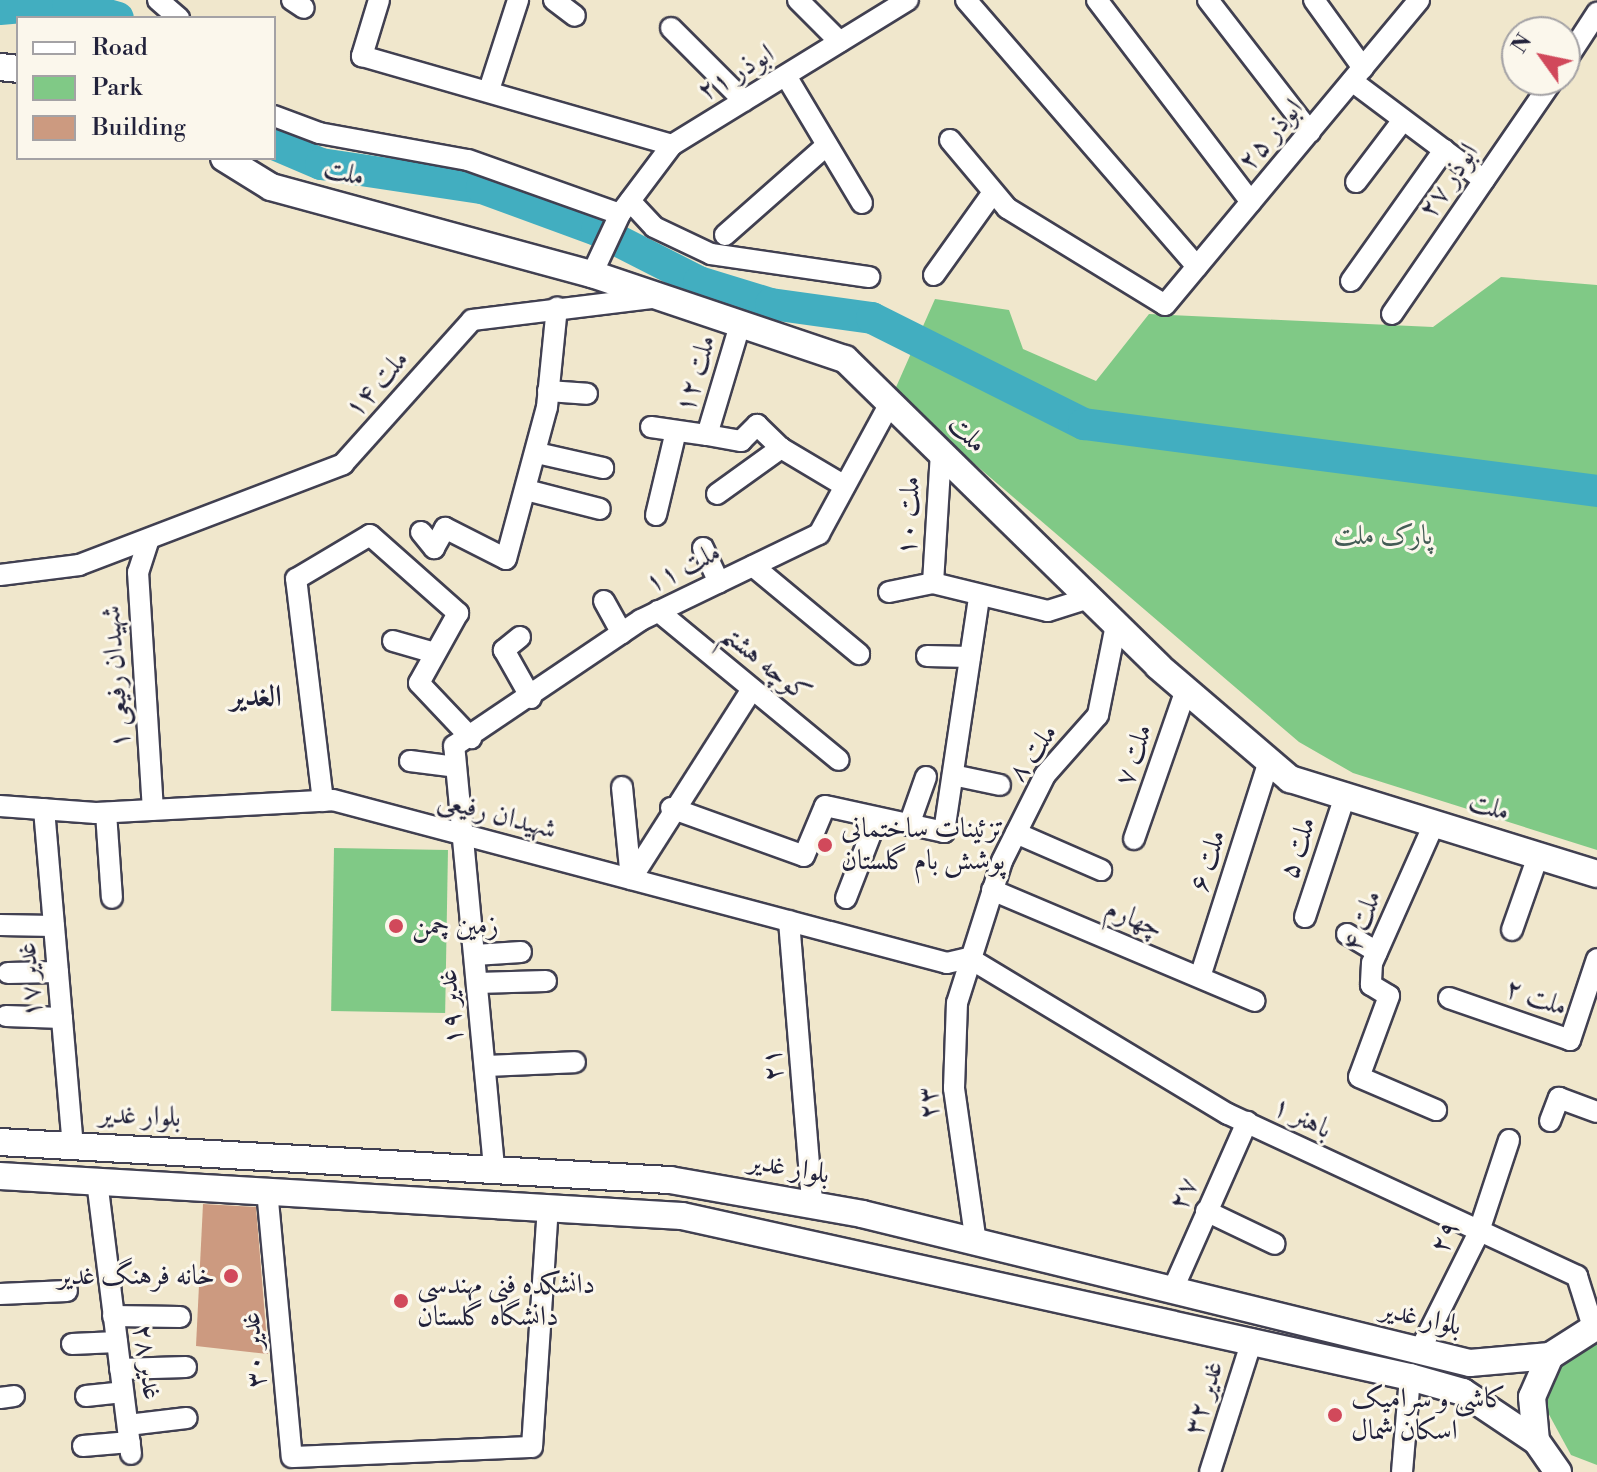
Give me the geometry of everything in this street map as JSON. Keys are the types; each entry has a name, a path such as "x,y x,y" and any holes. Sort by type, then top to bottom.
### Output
{"main road":[{"name":"ملت","path":"227,160 271,187 592,274 652,298 741,322 845,359 1116,625 1290,779 1597,874"},
{"name":"بلوار غدیر","path":"0,1142 494,1167 670,1180 812,1203 1470,1363 1550,1356"},
{"path":"0,1176 682,1216 1252,1340 1463,1392 1536,1441 1558,1472"},
{"path":"1536,1441 1532,1397 1550,1356 1596,1325"}],"street":[{"path":"158,0 177,16"},
{"path":"379,0 362,56 672,145"},
{"path":"489,90 518,0"},
{"path":"554,0 575,16"},
{"path":"798,0 840,42"},
{"path":"966,0 1197,267"},
{"path":"1208,0 1310,132"},
{"path":"1314,0 1357,75 1403,120 1484,180"},
{"name":"ابوذر ۲۵","path":"992,194 1165,305 1419,0"},
{"path":"1098,1 1251,202"},
{"name":"۲۱ ابوذر","path":"592,274 623,212 672,145 900,2"},
{"path":"1581,38 1597,13"},
{"path":"671,28 744,101"},
{"path":"786,76 862,203"},
{"name":"ابوذر ۲۷","path":"1392,314 1542,96"},
{"path":"276,117 319,133 468,160 623,212 711,254 869,277"},
{"path":"1356,182 1403,120"},
{"path":"934,275 992,194 950,140"},
{"path":"725,235 827,145"},
{"path":"1351,281 1444,150"},
{"name":"۱۴ ملت","path":"0,575 79,565 148,542 226,503 343,464 472,320 557,307 652,298"},
{"path":"421,532 434,548 445,528 506,559 530,491 548,391 557,307"},
{"name":"۱۲ ملت","path":"651,427 707,435 741,322"},
{"path":"548,391 587,394"},
{"name":"۱۱ ملت","path":"460,750 622,633 658,611 819,534 890,403"},
{"path":"707,435 741,441 757,425 781,448 845,486"},
{"path":"656,515 676,431"},
{"path":"717,494 781,448"},
{"name":"ملت ۱۰","path":"933,583 941,452"},
{"path":"537,453 603,468"},
{"path":"530,491 600,509"},
{"path":"323,801 296,579 370,535 458,613 419,683 460,750 410,761"},
{"name":"۱ شهیدان رفیعی","path":"148,542 138,572 153,810"},
{"path":"703,548 719,582"},
{"path":"753,566 859,654"},
{"path":"889,592 933,583 979,598 1048,611 1089,598"},
{"path":"671,808 804,856 825,806 944,832 979,598"},
{"path":"604,601 622,633"},
{"name":"کوچه هشتم","path":"658,611 839,760"},
{"name":"۸ ملت","path":"969,958 992,890 1045,775 1098,715 1116,625"},
{"path":"520,637 504,650 531,698"},
{"path":"393,641 435,653"},
{"path":"927,656 970,657"},
{"path":"631,879 671,808 752,689"},
{"name":"۷ ملت","path":"1134,839 1186,690"},
{"name":"۱۹ غدیر","path":"460,750 463,834 494,1167"},
{"name":"۶ ملت","path":"1200,977 1269,761"},
{"path":"953,775 1000,785"},
{"path":"909,825 926,777"},
{"path":"622,787 631,879"},
{"name":"۵ ملت","path":"1305,917 1345,796"},
{"name":"شهیدان رفیعی","path":"0,806 106,813 323,801 463,834 947,963 969,958"},
{"name":"۱۷ غدیر","path":"44,809 73,1145"},
{"path":"106,813 112,898"},
{"path":"846,898 877,818"},
{"name":"۴ ملت","path":"1434,824 1377,952 1371,985 1389,996 1359,1077 1436,1110"},
{"path":"1016,833 1101,870"},
{"path":"1512,930 1538,856"},
{"name":"چهارم","path":"992,890 1255,1001"},
{"name":"۲۱","path":"789,921 812,1203"},
{"path":"0,925 54,926"},
{"path":"1347,934 1377,952"},
{"path":"475,955 521,952"},
{"name":"باهنر ۱","path":"969,958 1247,1122 1478,1234 1577,1276 1596,1325"},
{"name":"۲۳","path":"969,958 957,1003 954,1088 976,1243"},
{"name":"۲ ملت","path":"1449,998 1570,1040 1597,959"},
{"path":"8,973 58,972"},
{"path":"477,983 546,981"},
{"path":"6,1016 62,1018"},
{"path":"485,1066 575,1062"},
{"path":"1550,1121 1559,1098 1597,1112"},
{"name":"۲۷","path":"1173,1289 1247,1122"},
{"name":"۲۹","path":"1419,1352 1478,1234 1509,1140"},
{"name":"۲۸ غدیر","path":"97,1181 130,1440"},
{"name":"غدیر ۳۰","path":"267,1190 292,1457 532,1447 548,1208"},
{"path":"1206,1211 1275,1244"},
{"path":"0,1294 67,1291"},
{"path":"113,1316 180,1317"},
{"name":"۳۲ غدیر","path":"1210,1472 1252,1340"},
{"path":"72,1344 117,1342"},
{"path":"120,1369 186,1367"},
{"path":"1402,1472 1410,1377"},
{"path":"86,1396 123,1392"},
{"path":"83,1446 130,1440 187,1418"}],"green space":[{"name":"پارک ملت","path":"1501,277 1597,285 1597,850 1353,773 1299,742 893,394 935,299 1009,310 1023,349 1096,381 1149,314 1433,327"},
{"name":"زمین چمن","path":"334,848 448,850 445,1013 331,1011"},
{"path":"1597,1328 1597,1465 1571,1455 1546,1409 1553,1367"}],"building":[{"name":"خانه فرهنگ غدیر","path":"203,1204 256,1207 268,1354 196,1346"}],"waterway":[{"path":"0,9 68,3 111,16"},
{"path":"276,145 321,164 482,188 597,230 699,282 771,304 872,318 1084,424 1597,491"}],"place":[{"name":"تزئینات ساختمانی پوشش بام گلستان","path":"825,845"},
{"name":"زمین چمن","path":"396,926"},
{"name":"خانه فرهنگ غدیر","path":"231,1276"},
{"name":"دانشکده فنی مهندسی دانشگاه گلستان","path":"401,1301"},
{"name":"کاشی و سرامیک اسکان شمال","path":"1335,1415"}],"district":[{"name":"الغدیر","path":"256,697"}]}
